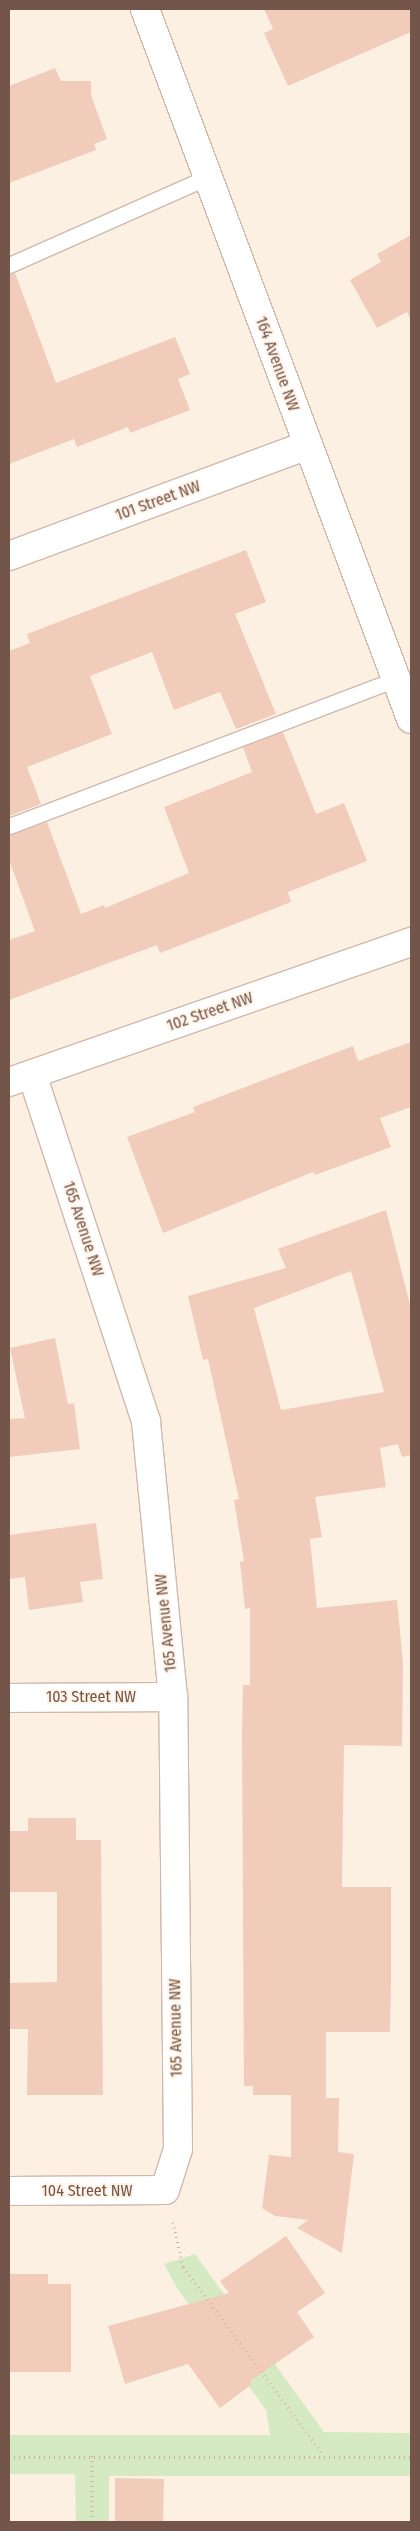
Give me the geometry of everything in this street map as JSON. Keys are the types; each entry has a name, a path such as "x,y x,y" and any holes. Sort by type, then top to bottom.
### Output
{"street":[{"name":"164 Avenue NW","path":"145,9 210,176 307,445 411,719"},
{"name":"101 Street NW","path":"9,556 307,445"},
{"name":"102 Street NW","path":"20,1078 411,942"},
{"name":"165 Avenue NW","path":"20,1078 146,1420 173,1697 178,2149 165,2190"},
{"name":"103 Street NW","path":"9,1698 173,1697"},
{"name":"104 Street NW","path":"9,2191 165,2190"}],"lane":[{"path":"9,264 210,176"},
{"path":"9,826 395,679"}],"path":[{"path":"165,2190 183,2267 324,2456"},
{"path":"92,2455 92,2522"},
{"path":"9,2456 411,2457"}],"green space":[{"path":"195,2254 324,2432 411,2433 411,2476 109,2476 109,2522 76,2522 75,2474 9,2474 9,2435 270,2435 266,2410 177,2288 164,2264"}],"building":[{"path":"264,9 411,9 411,32 288,86 264,33 273,29"},
{"path":"55,68 61,81 91,81 91,95 107,139 94,144 96,150 9,183 9,86"},
{"path":"411,235 411,320 407,312 377,328 350,280 381,262 377,254"},
{"path":"15,273 56,383 175,337 190,374 178,379 190,410 130,433 128,427 77,447 74,439 9,464 9,274"},
{"path":"246,550 266,602 235,614 276,714 236,729 220,692 174,710 152,652 90,676 112,734 27,767 41,804 9,816 9,651 30,643 27,634"},
{"path":"283,732 316,814 344,803 367,861 288,892 291,902 160,953 157,945 9,1000 9,940 35,931 9,860 9,835 47,822 81,914 104,905 105,908 189,873 164,807 252,772 243,747"},
{"path":"411,1042 411,1107 380,1118 391,1147 315,1175 313,1172 163,1233 127,1137 195,1112 193,1107 353,1046 358,1061"},
{"path":"386,1210 411,1309 411,1455 402,1457 398,1444 380,1448 386,1487 315,1497 322,1537 310,1539 317,1608 397,1600 403,1663 402,1746 344,1745 342,1887 391,1887 391,1984 390,2032 326,2032 326,2098 339,2098 338,2152 354,2154 342,2253 297,2228 308,2220 275,2216 262,2208 269,2155 291,2157 291,2095 253,2095 253,2086 244,2086 242,1733 243,1685 250,1685 250,1608 245,1609 240,1562 244,1561 234,1500 239,1499 208,1359 203,1360 188,1296 286,1268 278,1249","holes":["351,1271 384,1392 281,1410 254,1308"]},
{"path":"55,1338 68,1404 74,1403 80,1449 9,1457 9,1419 25,1418 10,1348"},
{"path":"96,1523 103,1579 80,1582 83,1602 29,1610 25,1577 9,1579 9,1535"},
{"path":"28,1818 76,1818 76,1840 101,1840 103,2095 27,2095 28,2029 9,2029 9,1983 57,1982 57,1892 9,1892 9,1831 28,1831"},
{"path":"286,2236 325,2293 297,2312 314,2337 250,2381 252,2384 220,2408 188,2364 125,2384 108,2326 229,2293 220,2281"},
{"path":"9,2274 48,2274 48,2284 71,2284 71,2372 9,2372"},
{"path":"115,2478 164,2479 163,2522 115,2522"}]}
